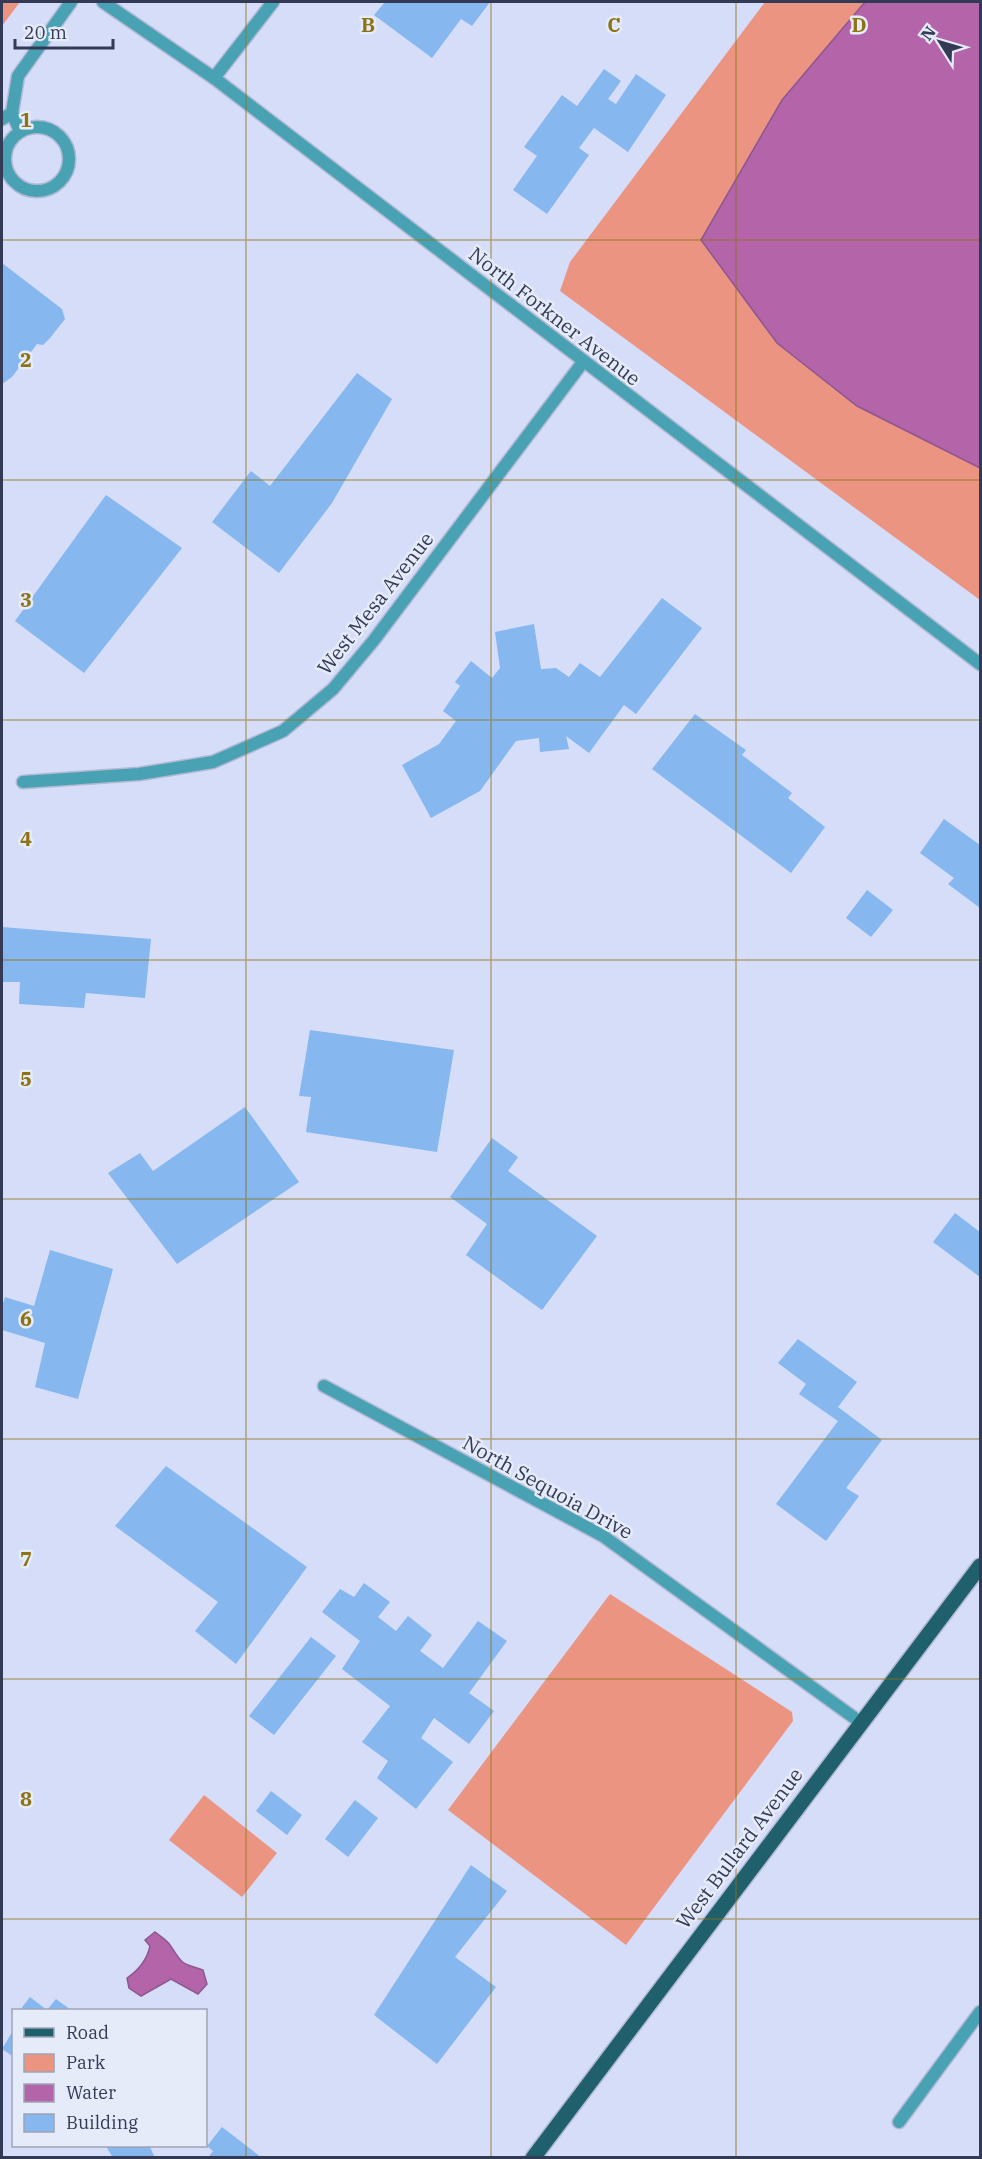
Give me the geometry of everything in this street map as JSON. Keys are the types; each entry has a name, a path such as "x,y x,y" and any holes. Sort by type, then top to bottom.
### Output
{"main road":[{"name":"West Bullard Avenue","path":"533,2157 860,1722 981,1566"}],"street":[{"path":"20,131 7,116 18,76 71,2"},
{"name":"North Forkner Avenue","path":"103,2 214,78 981,664"},
{"path":"214,78 273,2"},
{"path":"31,126 53,129 68,146 68,168 55,186 35,191 25,189 10,176 5,156 7,146 20,131 31,126"},
{"name":"West Mesa Avenue","path":"23,782 139,774 213,762 283,731 333,689 374,640 583,362"},
{"name":"North Sequoia Drive","path":"324,1386 603,1536 860,1722"},
{"path":"899,2122 981,2012"}],"green space":[{"path":"2,2 20,2 2,26"},
{"path":"765,2 980,2 980,600 560,291 570,262"},
{"path":"610,1594 792,1712 793,1721 626,1945 448,1810"},
{"path":"204,1795 277,1853 242,1897 169,1840"}],"water":[{"path":"865,2 980,2 980,468 857,406 777,343 701,240 782,100"},
{"path":"155,1932 169,1943 182,1962 203,1970 207,1984 198,1994 171,1979 141,1996 129,1988 127,1978 145,1960 150,1946 145,1940"}],"building":[{"path":"385,2 490,2 472,26 461,19 432,58 374,15"},
{"path":"604,69 621,81 608,99 616,104 636,74 666,95 628,152 594,128 579,148 589,155 547,214 513,190 537,156 524,147 562,95 577,106"},
{"path":"2,263 62,309 65,319 43,345 37,344 12,377 2,384"},
{"path":"357,373 392,399 332,503 279,573 212,522 251,471 270,486"},
{"path":"106,495 182,548 84,673 15,621"},
{"path":"662,598 702,628 636,714 624,705 589,753 566,736 569,749 540,752 539,738 516,741 480,791 431,818 402,765 439,744 456,721 443,711 460,686 455,682 471,661 492,678 500,668 495,632 534,624 541,669 556,668 569,677 580,663 600,677"},
{"path":"695,714 746,750 742,755 792,793 788,798 825,827 791,873 652,769"},
{"path":"944,819 980,845 980,908 948,884 954,878 920,853"},
{"path":"867,890 893,910 871,937 846,918"},
{"path":"2,927 151,939 145,998 86,993 84,1008 19,1004 20,982 2,982"},
{"path":"310,1030 454,1050 437,1152 306,1132 311,1097 299,1096"},
{"path":"245,1107 299,1182 177,1264 108,1173 140,1153 153,1171"},
{"path":"492,1138 518,1157 508,1171 597,1236 542,1310 466,1255 487,1224 450,1197"},
{"path":"955,1213 980,1232 980,1277 933,1242"},
{"path":"50,1250 113,1269 78,1399 35,1387 45,1343 2,1330 2,1307 5,1297 34,1306"},
{"path":"798,1339 857,1382 838,1407 882,1440 846,1488 859,1496 826,1541 776,1504 838,1421 799,1394 806,1384 778,1363"},
{"path":"166,1466 307,1567 236,1664 195,1631 218,1602 115,1526"},
{"path":"364,1583 390,1602 378,1617 396,1631 408,1616 432,1635 420,1651 443,1668 478,1621 507,1641 469,1693 494,1711 469,1744 434,1718 421,1738 453,1762 416,1809 377,1778 388,1761 362,1742 390,1706 342,1669 360,1641 322,1612 340,1589 354,1597"},
{"path":"311,1637 336,1656 274,1735 249,1716"},
{"path":"271,1791 302,1815 287,1835 256,1811"},
{"path":"355,1800 378,1818 348,1857 325,1839"},
{"path":"471,1865 507,1891 455,1957 496,1987 437,2064 374,2015"},
{"path":"30,1997 46,2009 21,2009"},
{"path":"56,1999 70,2009 48,2009"},
{"path":"12,2032 12,2056 2,2049"},
{"path":"222,2127 262,2158 208,2158 213,2151 207,2146"},
{"path":"107,2147 150,2147 155,2158 113,2158"}]}
